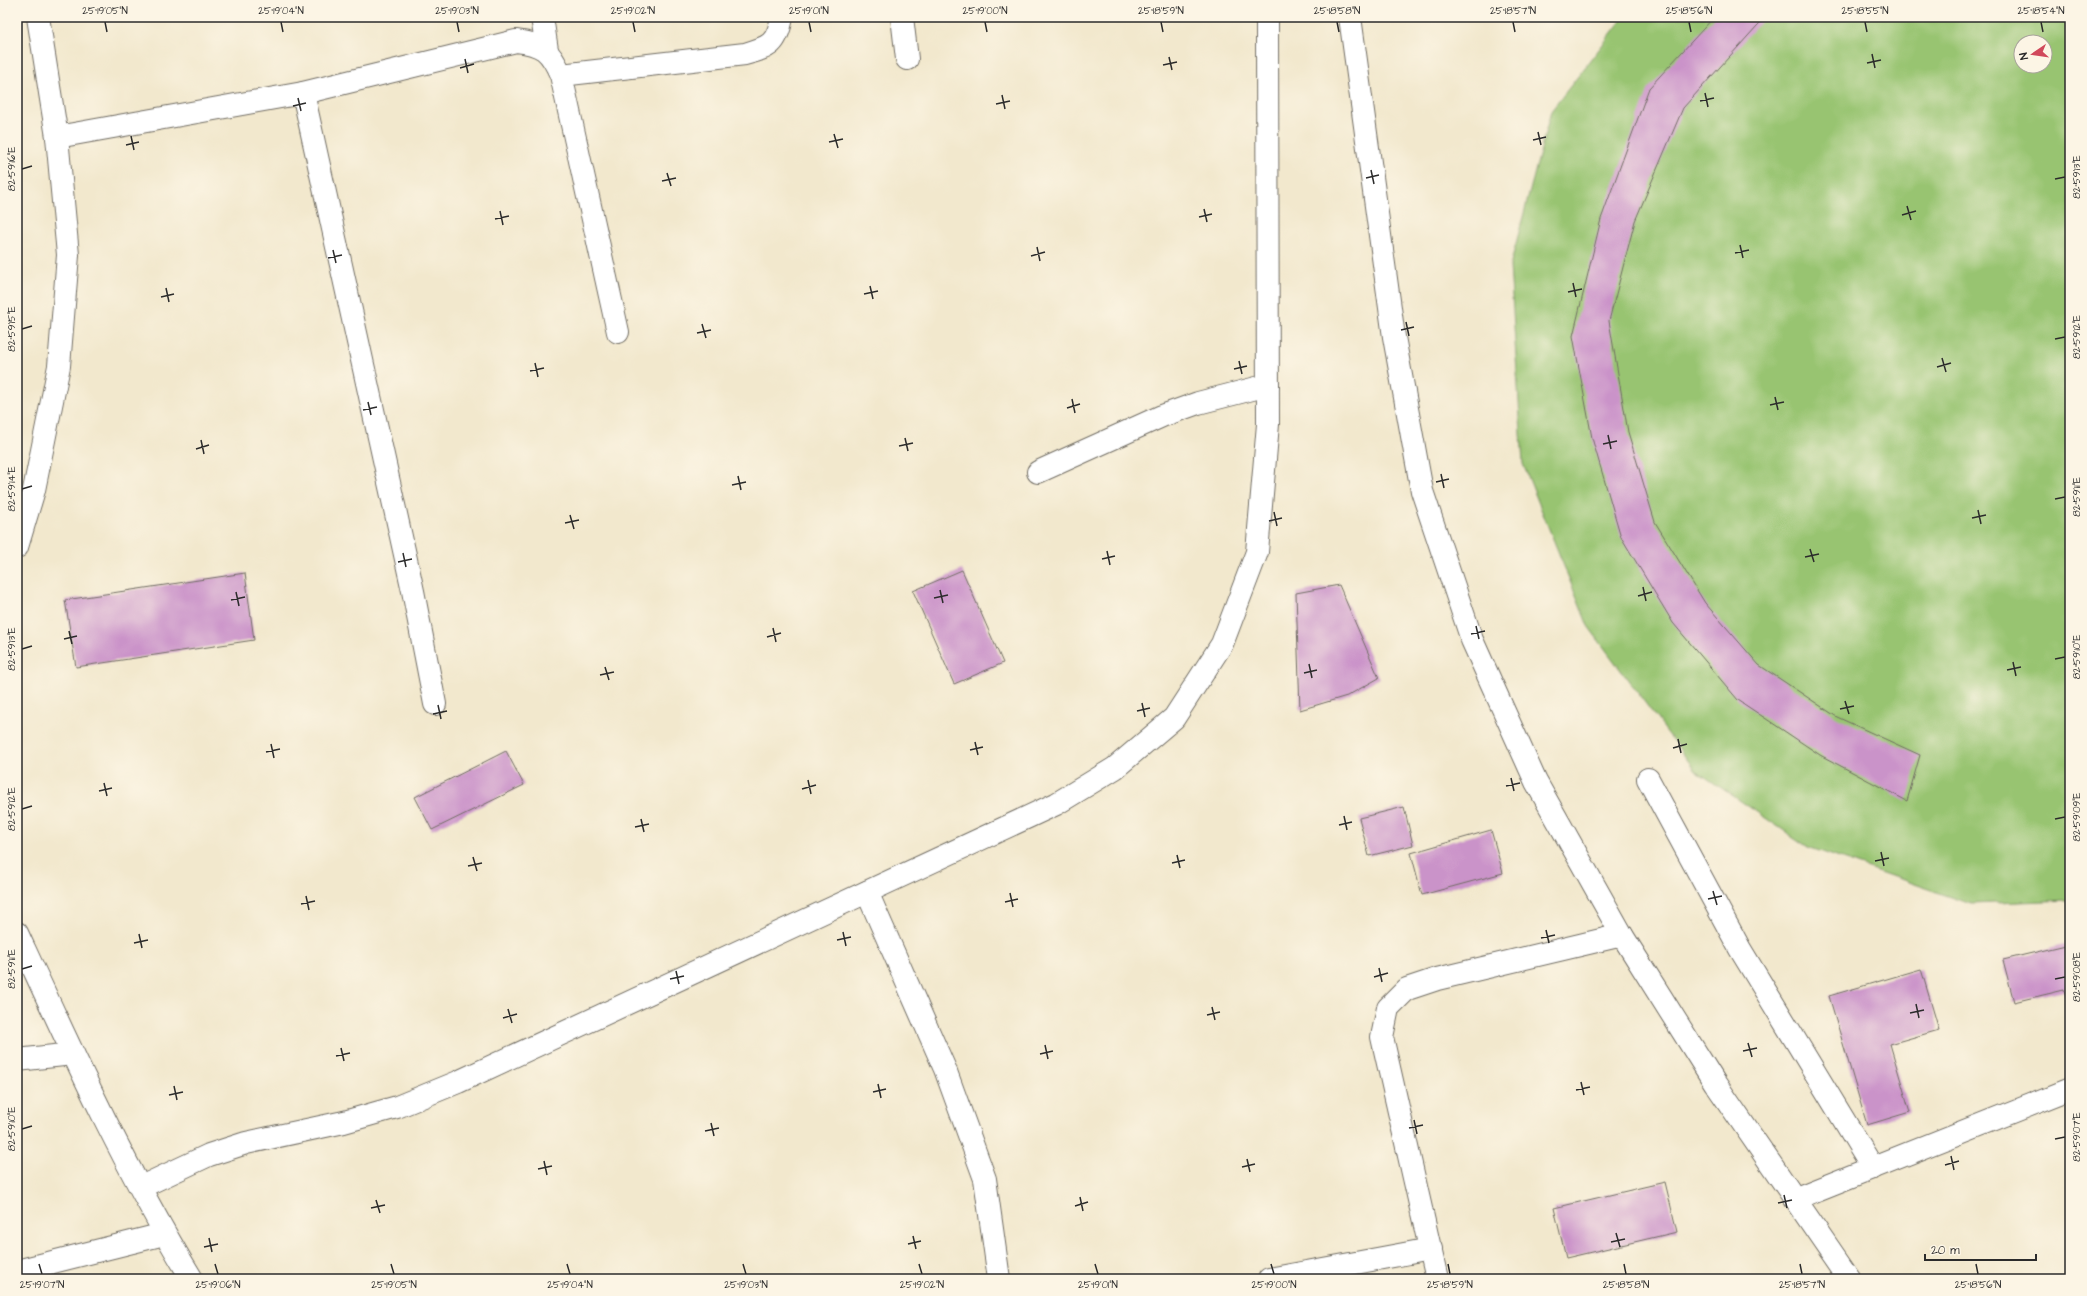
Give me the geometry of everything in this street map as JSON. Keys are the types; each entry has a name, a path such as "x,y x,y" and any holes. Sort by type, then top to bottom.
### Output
{"street":[{"path":"17,547 25,489 59,366 68,255 57,137 38,17"},
{"path":"542,17 547,50"},
{"path":"561,75 745,54 768,47 779,31 782,17"},
{"path":"902,17 907,59"},
{"path":"140,1187 209,1155 246,1143 344,1122 397,1107 444,1088 1056,804 1115,768 1174,718 1222,644 1257,552 1268,424 1267,17"},
{"path":"1350,17 1394,337 1422,491 1472,640 1536,782 1622,935 1715,1083 1850,1279"},
{"path":"57,137 303,93 516,41 532,43 547,50 555,60 561,75 618,332"},
{"path":"303,93 413,592 435,704"},
{"path":"1038,472 1169,414 1198,403 1268,386"},
{"path":"1648,779 1740,949 1873,1168"},
{"path":"866,892 945,1069 985,1179 999,1279"},
{"path":"17,933 73,1054 140,1187 164,1234 192,1279"},
{"path":"1437,1279 1382,1037 1388,1008 1407,989 1437,979 1622,935"},
{"path":"17,1060 73,1054"},
{"path":"1794,1199 2070,1089"},
{"path":"17,1271 164,1234"},
{"path":"1269,1279 1431,1249"}],"green space":[{"path":"1624,17 2070,17 2070,900 1971,904 1808,847 1695,770 1588,626 1523,464 1510,266 1551,111"}],"building":[{"path":"1714,17 1766,17 1683,108 1635,221 1609,321 1628,432 1655,522 1705,603 1759,665 1837,717 1920,755 1907,801 1820,755 1738,700 1673,623 1621,537 1592,438 1573,336 1601,219 1649,88"},
{"path":"962,570 1003,663 954,684 913,591"},
{"path":"245,573 254,640 76,667 65,600"},
{"path":"1339,585 1379,678 1347,696 1300,710 1296,593"},
{"path":"506,751 524,785 432,830 415,797"},
{"path":"1404,807 1413,845 1369,856 1359,818"},
{"path":"1491,830 1503,873 1422,895 1411,853"},
{"path":"2070,944 2070,1012 2064,990 2014,1002 2003,960"},
{"path":"1921,969 1939,1030 1890,1044 1910,1112 1867,1125 1829,996"},
{"path":"1665,1182 1677,1232 1566,1258 1554,1208"}]}
